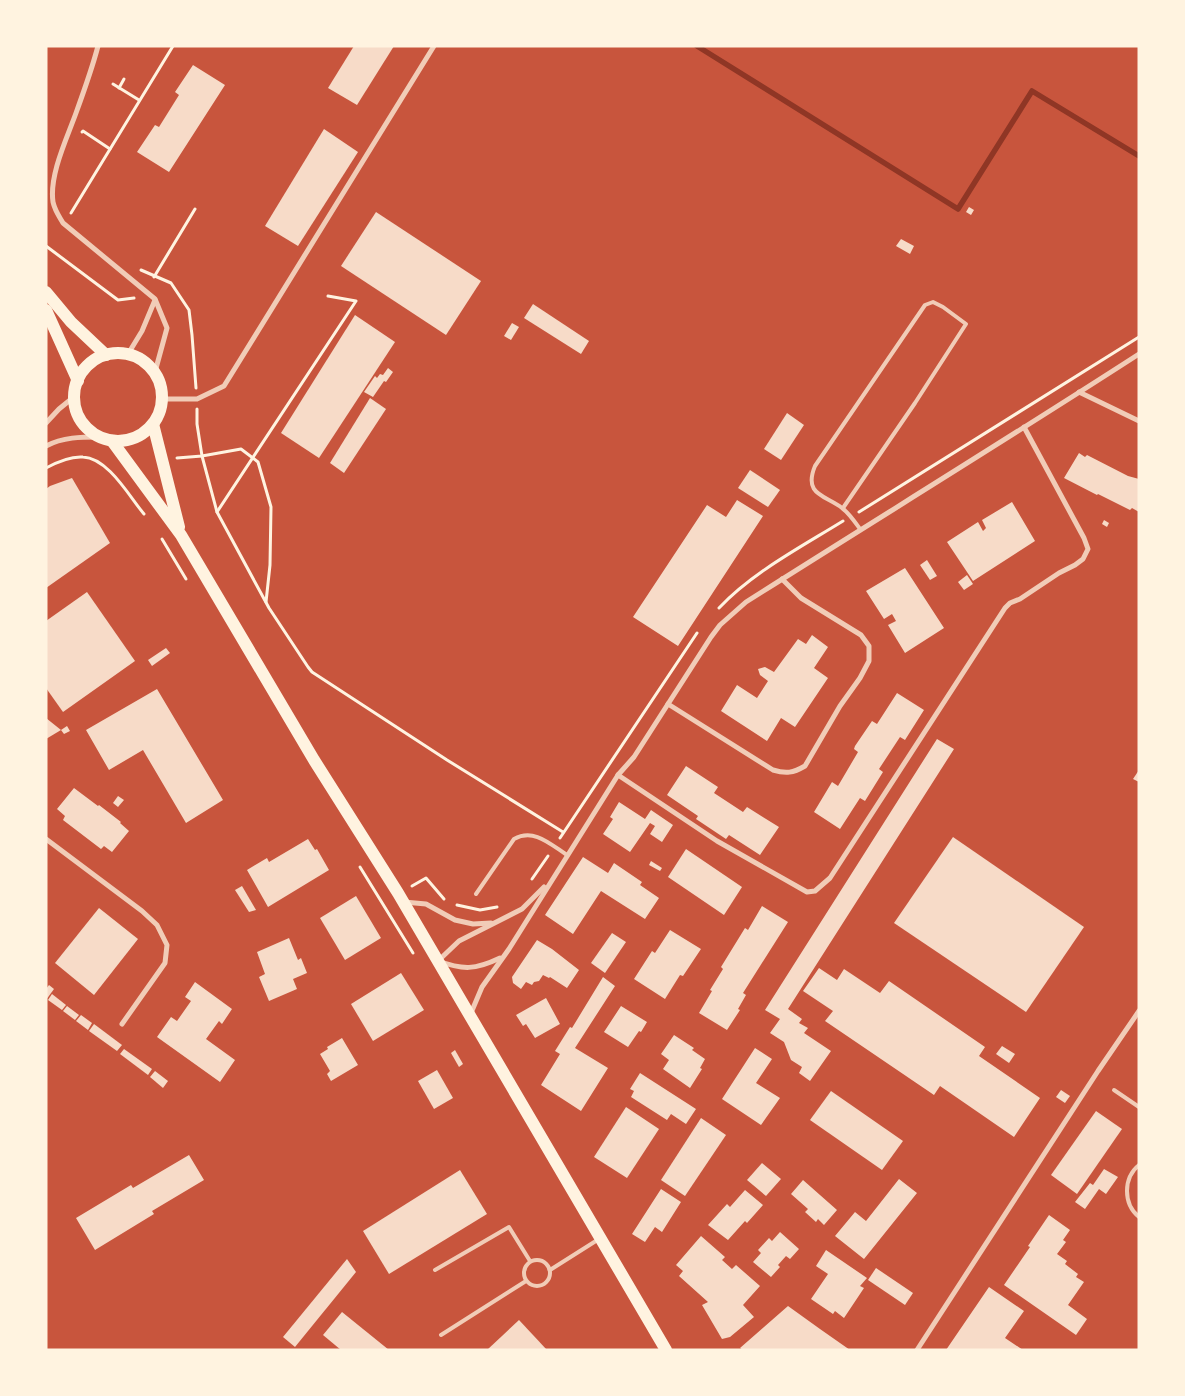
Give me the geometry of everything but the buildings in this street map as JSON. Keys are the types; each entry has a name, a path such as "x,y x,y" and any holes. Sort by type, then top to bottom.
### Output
{"main road":[{"path":"46,292 72,322 106,355"},
{"path":"46,310 78,381"},
{"path":"106,439 128,440 142,434 158,417 162,399 161,385 155,372 143,361 128,354 106,355 94,360 85,370 78,381 75,396 76,408 81,420 90,430 106,439 181,535 314,760 400,897 666,1350"},
{"path":"153,424 181,535"}],"street":[{"path":"98,46 90,75 59,161 53,186 53,201 56,212 63,223 155,299 167,328 155,372"},
{"path":"162,399 197,399 224,386 434,46"},
{"path":"128,354 142,331 155,299"},
{"path":"470,1016 482,987 618,775 634,757 710,637 720,625 746,602 1139,354"},
{"path":"1079,392 1139,421"},
{"path":"46,423 75,396"},
{"path":"618,775 717,841 807,892 815,891 830,878 1005,608 1059,573 1076,565 1083,560 1088,549 1084,538 1024,427"},
{"path":"46,446 54,442 73,438 106,439"},
{"path":"668,704 773,770 784,773 795,772 805,766 840,706 869,662 869,646 860,635 801,598 782,579"},
{"path":"46,839 142,911 157,925 167,946 164,963 122,1024"},
{"path":"502,957 488,964 472,968 457,967 438,961 459,941 522,909 552,879"},
{"path":"400,897 426,904 455,920 473,924 494,923"},
{"path":"917,1350 1139,1011"}],"lane":[{"path":"843,508 915,403 966,324 933,302 925,306 814,466 810,476 813,486 820,496 843,508 860,529"},
{"path":"476,894 514,839 520,836 533,835 567,855"},
{"path":"1134,1019 1139,1024"},
{"path":"1114,1090 1139,1107"},
{"path":"1139,1165 1128,1179 1126,1191 1129,1205 1139,1217"},
{"path":"435,1270 509,1226 530,1262"},
{"path":"550,1270 601,1238"},
{"path":"534,1260 546,1263 550,1270 548,1279 542,1285 534,1286 526,1281 524,1270 534,1260"},
{"path":"441,1335 526,1281"}],"path":[{"path":"71,213 173,46"},
{"path":"119,88 124,79"},
{"path":"113,84 139,100"},
{"path":"79,140 83,131 110,149"},
{"path":"67,207 78,219"},
{"path":"138,269 155,276 195,209"},
{"path":"46,246 118,300 135,298"},
{"path":"328,296 356,301 217,512 266,602 312,672 447,760 563,832"},
{"path":"717,610 729,597 771,566 1139,337"},
{"path":"176,458 202,456 241,449 258,462 271,507 270,565 266,602"},
{"path":"46,468 63,460 83,457 99,462 121,485 147,518"},
{"path":"161,537 187,580"},
{"path":"531,881 673,666 700,629"},
{"path":"357,860 413,954"},
{"path":"400,897 426,878 444,898 459,906 480,910 504,905"}],"waterway":[{"path":"697,46 958,209 1032,91 1139,156"}]}
